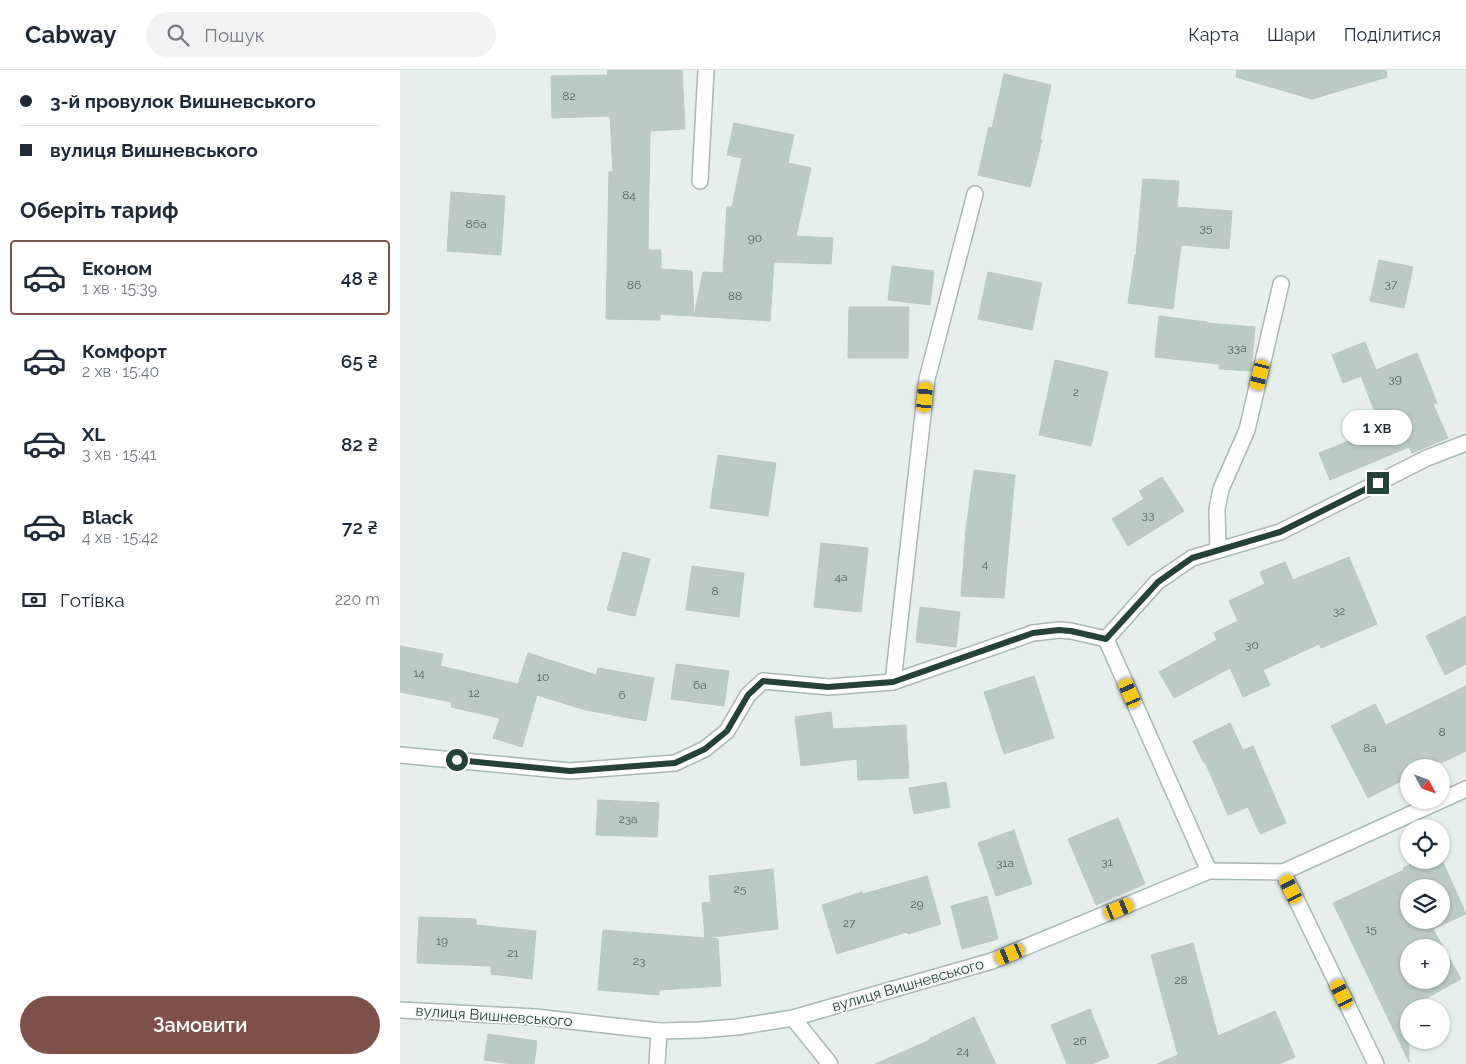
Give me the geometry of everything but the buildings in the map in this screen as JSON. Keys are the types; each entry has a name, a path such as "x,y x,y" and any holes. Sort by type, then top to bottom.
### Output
{"street":[{"path":"700,181 706,70"},
{"path":"893,682 927,379 975,194"},
{"path":"1218,550 1217,510 1220,496 1246,430 1281,284"},
{"path":"1106,639 1158,582 1192,558 1280,532 1427,458 1466,443"},
{"path":"400,755 570,771 675,763 705,749 727,731 748,695 763,681 828,687 893,682 1033,633 1059,630 1106,639"},
{"path":"1106,639 1209,872 1282,872 1466,789"},
{"name":"вулиця Вишневського","path":"400,1010 535,1017 659,1031 737,1027 792,1018 992,961 1209,872"},
{"path":"1282,872 1376,1064"},
{"path":"792,1018 830,1064"},
{"path":"657,1064 659,1031"}],"route":[{"path":"457,760 570,771 675,763 705,749 727,731 748,695 763,681 828,687 893,682 1033,633 1059,630 1106,639 1158,582 1192,558 1280,532 1378,483"}]}
